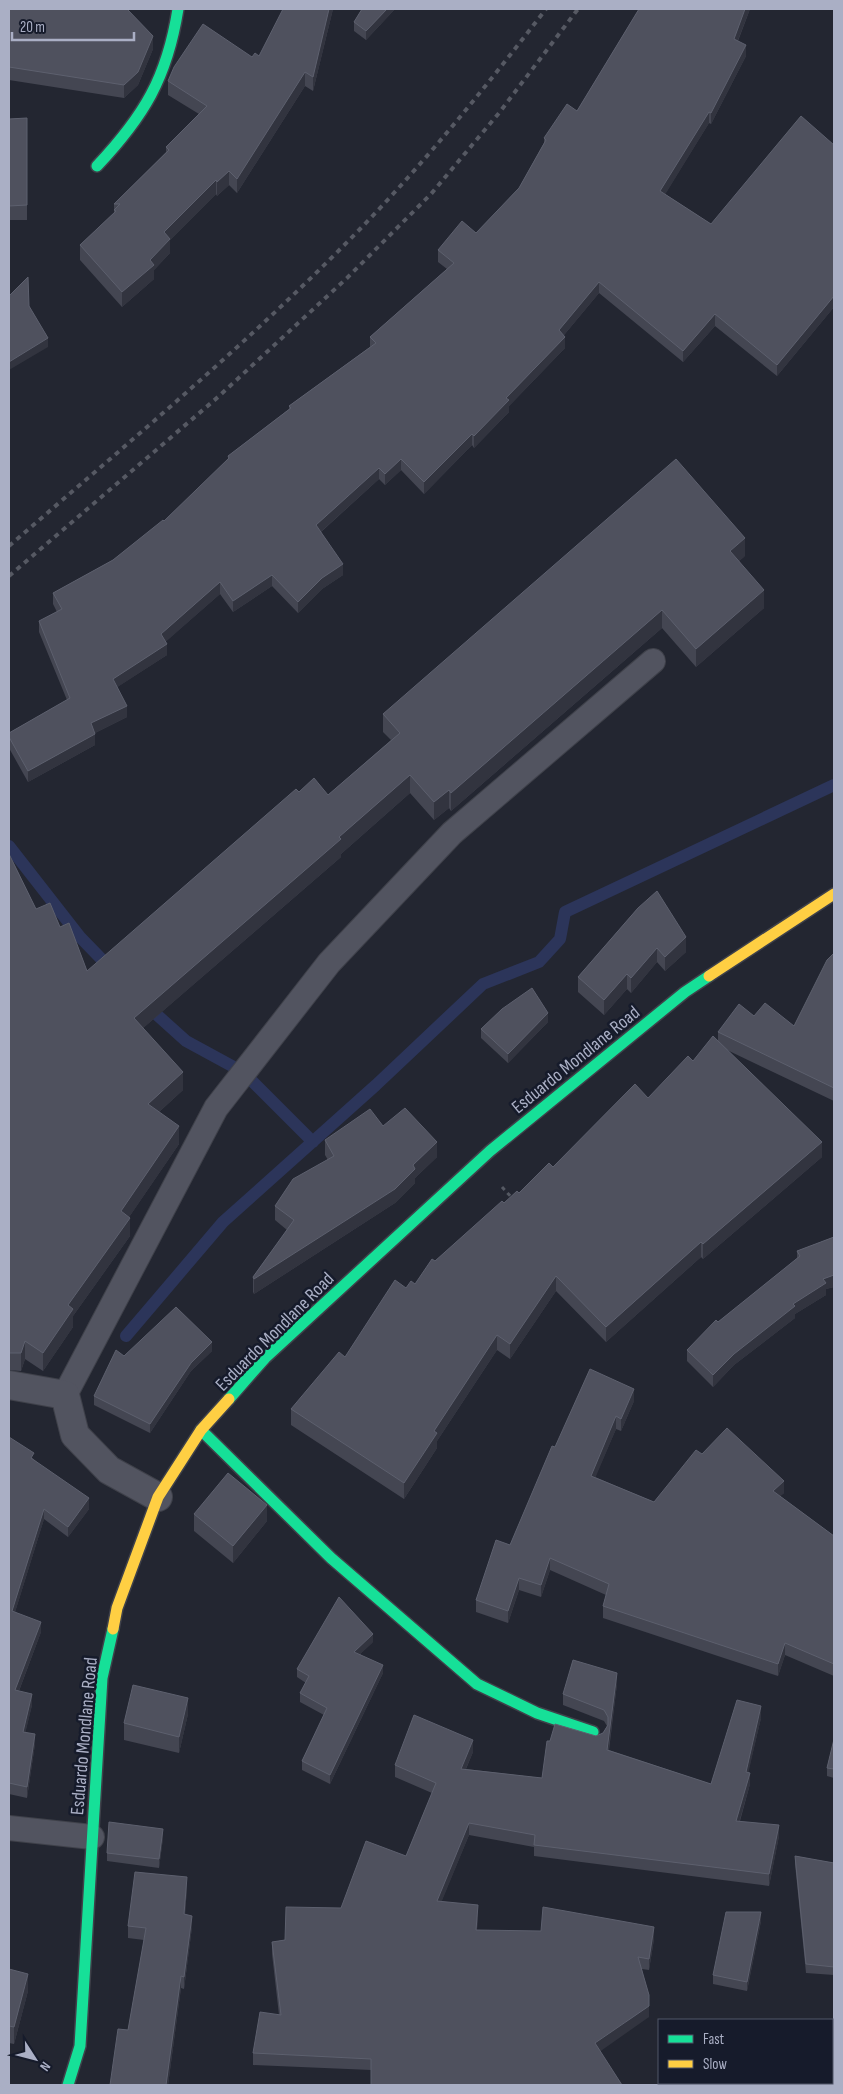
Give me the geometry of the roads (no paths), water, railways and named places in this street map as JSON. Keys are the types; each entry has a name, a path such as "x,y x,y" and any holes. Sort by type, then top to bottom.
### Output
{"street":[{"path":"97,166 132,126 156,83 175,32 178,9"},
{"name":"Esduardo Mondlane Road","path":"68,2085 80,2046 102,1678 118,1608 158,1497 201,1430 265,1358 478,1161 685,992 828,904"},
{"path":"9,1385 65,1395 75,1435 110,1470 158,1497"},
{"path":"201,1430 331,1558 477,1684 537,1713 593,1732"}],"lane":[{"path":"65,1395 216,1108 329,962 452,833 653,661"},
{"path":"9,1828 92,1837"}],"waterway":[{"path":"126,1336 223,1222 376,1085 483,984 539,962 560,939 565,912 834,785"},
{"path":"9,846 80,937 113,971"},
{"path":"146,1005 186,1041 243,1072 313,1142"}],"railway":[{"path":"9,546 233,351 319,270 386,202 434,148 546,9"},
{"path":"9,576 218,397 347,278 431,194 499,113 578,9"}]}
